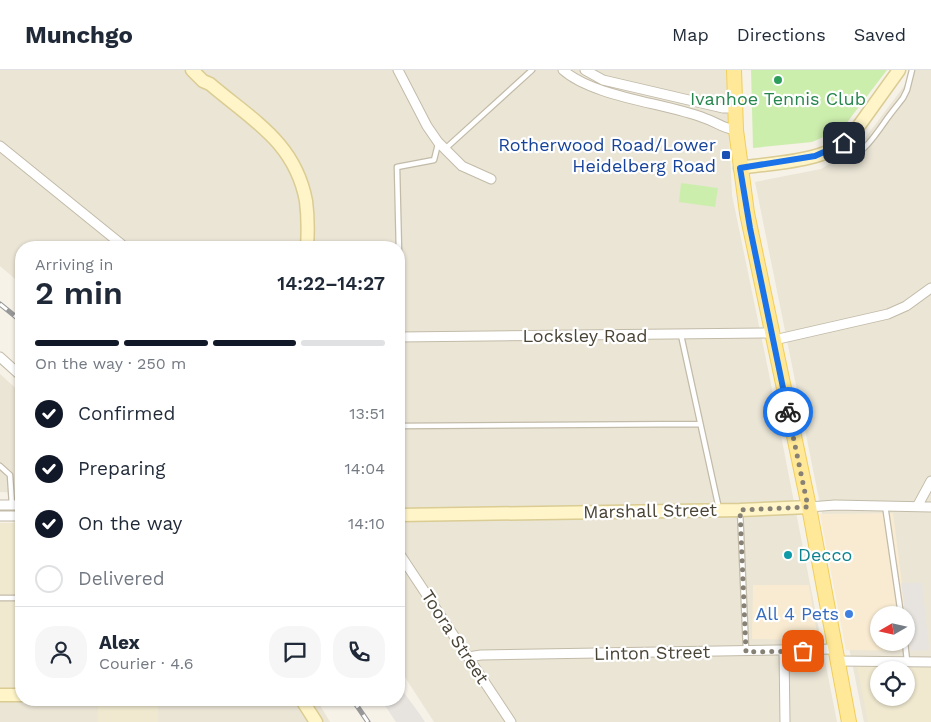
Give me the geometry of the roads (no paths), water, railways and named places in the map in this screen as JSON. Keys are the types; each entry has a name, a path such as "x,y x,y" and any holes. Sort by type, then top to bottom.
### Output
{"main road":[{"path":"734,70 736,130 747,213 808,507 849,722"}],"street":[{"path":"192,70 203,81 210,84 274,137 289,155 298,173 306,201 308,241"},
{"path":"201,70 208,78 210,84"},
{"path":"398,70 427,126 438,142 462,166 490,179"},
{"path":"563,70 570,76 598,89 706,118 724,128 736,130"},
{"path":"585,70 603,80 723,108 735,108"},
{"path":"740,168 803,159 826,152 844,143 899,70"},
{"path":"0,146 117,241"},
{"name":"Locksley Road","path":"405,337 681,335 773,337 888,314 906,306 931,288"},
{"path":"0,357 15,371"},
{"path":"918,505 931,481"},
{"name":"Marshall Street","path":"405,515 740,510 834,504 918,505 931,507"},
{"path":"0,505 15,505"},
{"path":"0,516 15,516"},
{"name":"Toora Street","path":"405,562 511,722"},
{"path":"784,651 785,722"},
{"name":"Linton Street","path":"468,657 481,655 784,651 897,661"},
{"name":"Linton Street","path":"915,662 931,662"},
{"path":"0,696 15,695"},
{"path":"306,706 316,722"}],"lane":[{"path":"445,149 532,70"},
{"path":"826,152 837,157 850,157 868,145 903,98 912,70"},
{"path":"398,241 397,167 434,160 438,142"},
{"path":"681,335 719,510"},
{"path":"405,426 700,424"},
{"path":"0,466 10,474 15,496"},
{"path":"885,505 900,606"},
{"path":"740,510 746,652"},
{"path":"0,598 15,598"}],"railway":[{"path":"0,304 15,316"},
{"path":"357,706 368,722"}],"place":[{"name":"Ivanhoe Tennis Club","path":"778,80"},
{"name":"Rotherwood Road/Lower Heidelberg Road","path":"726,155"},
{"name":"Decco","path":"788,555"},
{"name":"All 4 Pets","path":"849,614"}]}
